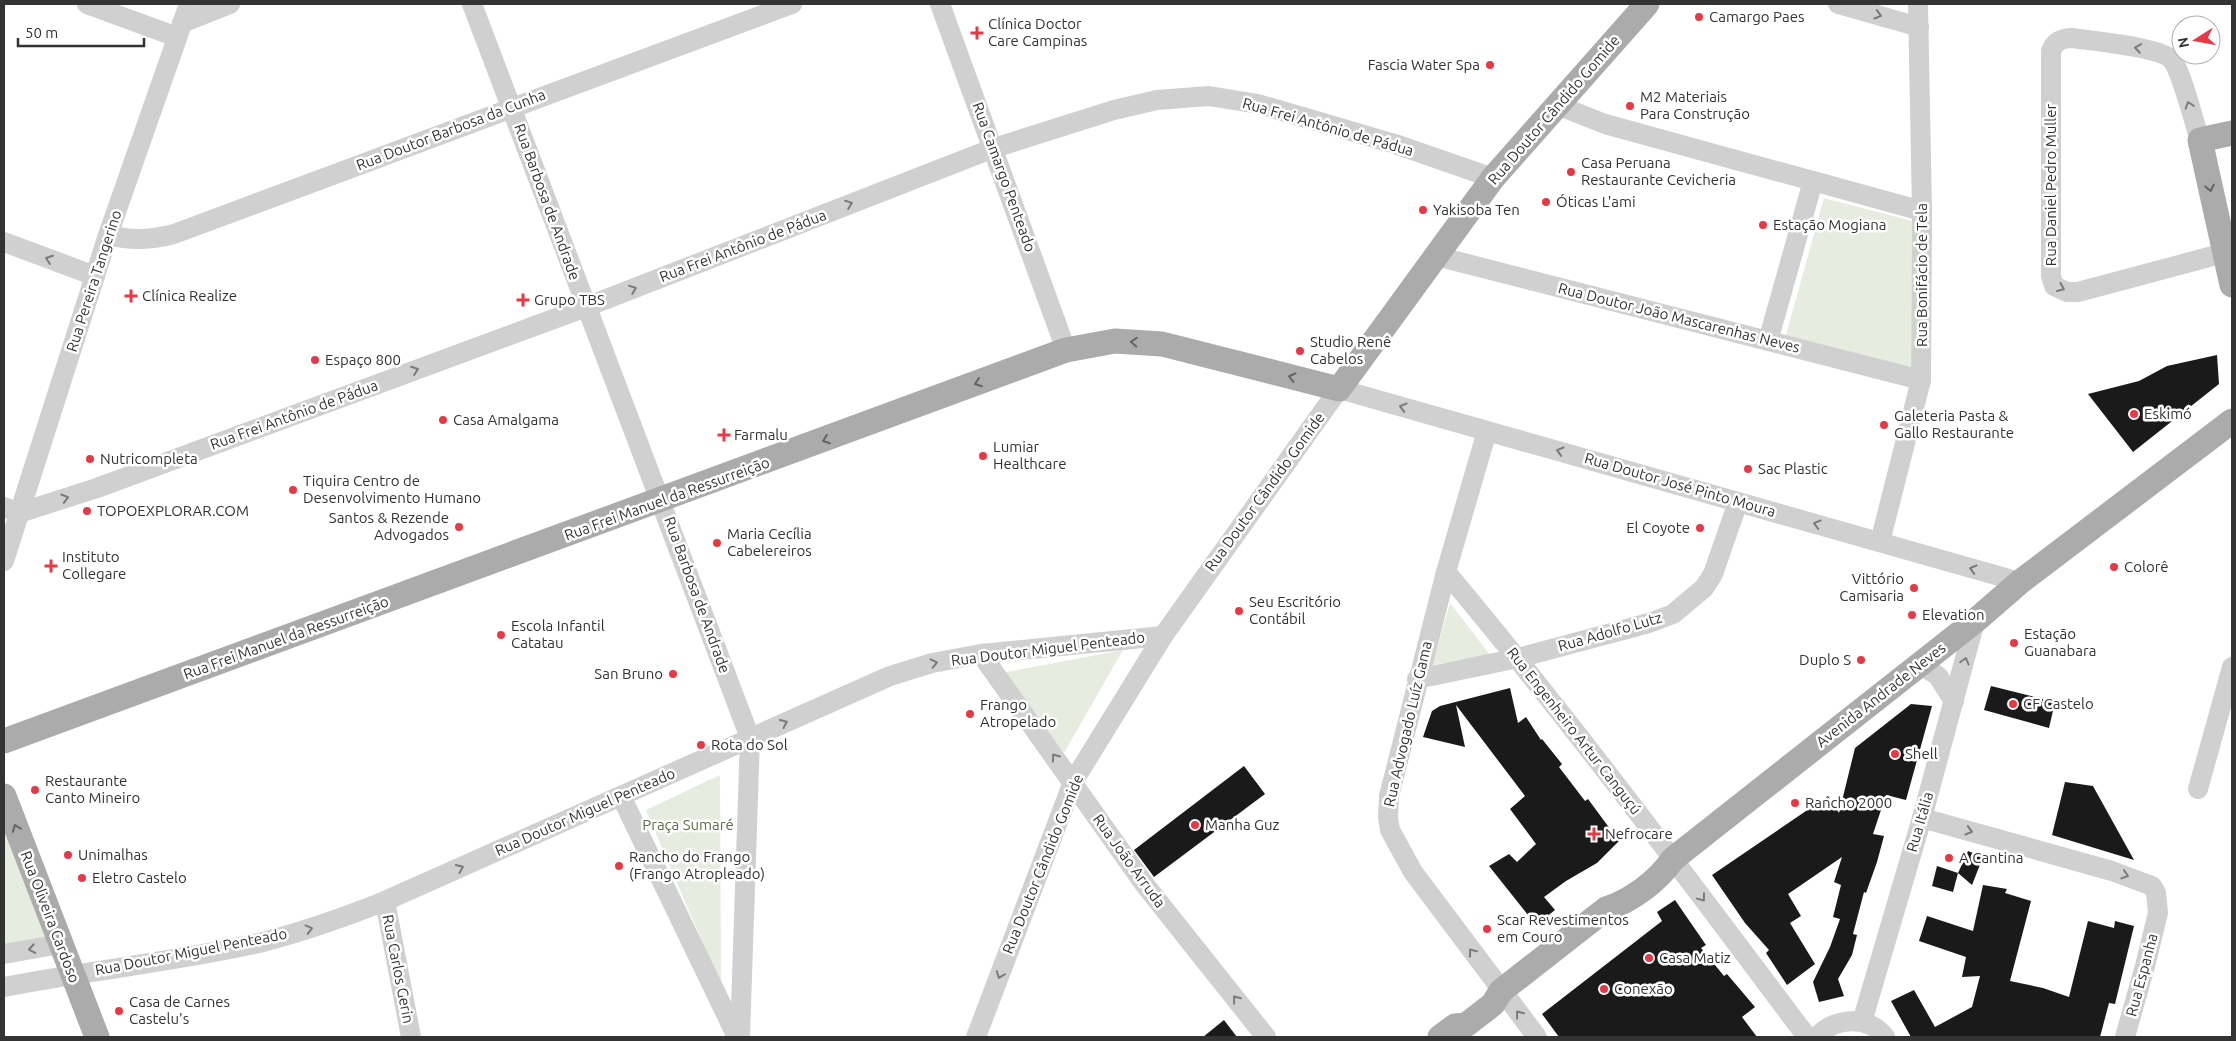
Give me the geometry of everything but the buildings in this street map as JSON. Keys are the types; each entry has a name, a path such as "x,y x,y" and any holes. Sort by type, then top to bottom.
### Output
{"main road":[{"name":"Rua Doutor Cândido Gomide","path":"1339,389 1493,178 1644,5"},
{"path":"2232,133 2200,140 2232,286"},
{"name":"Rua Frei Manuel da Ressurreição","path":"4,741 662,501 1066,350 1115,341 1162,344 1339,389"},
{"name":"Avenida Andrade Neves","path":"1448,1032 1458,1015 1487,994 1501,991 1606,909 1620,905 1664,872 1673,859 1975,621 2020,582 2232,421"},
{"name":"Rua Oliveira Cardoso","path":"4,796 97,1037"}],"street":[{"path":"87,4 180,30 230,4"},
{"name":"Rua Pereira Tangerino","path":"5,553 11,510 95,276 189,4"},
{"name":"Rua Barbosa de Andrade","path":"472,4 586,307 662,501 750,738 738,1037"},
{"name":"Rua Doutor Barbosa da Cunha","path":"108,235 126,240 142,241 174,234 792,4"},
{"name":"Rua Camargo Penteado","path":"940,4 1066,350"},
{"path":"1838,4 1919,26"},
{"name":"Rua Bonifácio de Tela","path":"1880,542 1922,380 1922,211 1918,4"},
{"name":"Rua Daniel Pedro Muller","path":"2200,140 2178,71 2168,57 2149,50 2072,38 2061,39 2053,46 2051,61 2052,282 2060,290 2078,292 2224,253"},
{"name":"Rua Frei Antônio de Pádua","path":"11,510 97,488 586,307 994,148 1114,110 1157,100 1209,96 1258,104 1395,144 1493,178"},
{"path":"1557,105 1605,124 1922,211"},
{"path":"1768,341 1813,180"},
{"path":"4,242 95,276"},
{"name":"Rua Doutor João Mascarenhas Neves","path":"1436,256 1922,380"},
{"name":"Rua Doutor José Pinto Moura","path":"1339,389 2020,582"},
{"name":"Rua Doutor Cândido Gomide","path":"976,1037 1073,782 1163,636 1339,389"},
{"name":"Rua Advogado Luíz Gama","path":"1487,431 1417,679 1388,796 1388,817 1390,830 1413,872 1537,1037"},
{"name":"Rua Adolfo Lutz","path":"1417,679 1518,658 1649,623 1673,614 1704,588 1713,574 1738,502"},
{"name":"Rua Engenheiro Artur Canguçú","path":"1446,572 1518,658 1673,859 1806,1037"},
{"name":"Rua Itália","path":"1862,1022 1922,818 1975,621"},
{"name":"Rua Doutor Miguel Penteado","path":"4,987 262,942 320,926 386,901 890,676 932,663 981,654 1163,636"},
{"name":"Rua João Arruda","path":"981,654 1145,885 1266,1037"},
{"path":"1920,664 1938,676 1954,701"},
{"path":"2198,789 2232,667"},
{"path":"622,796 738,1037"},
{"name":"Rua Espanha","path":"1922,818 2142,881 2152,886 2156,893 2158,913 2125,1037"},
{"name":"Rua Carlos Gerin","path":"386,901 411,1037"},
{"path":"4,954 60,944"},
{"path":"1817,1037 1828,1027 1839,1023 1862,1022 1873,1026 1885,1037"}],"green space":[{"path":"1824,198 1912,221 1911,369 1786,335"},
{"path":"1450,603 1490,655 1432,665"},
{"path":"1123,650 1064,753 1002,673"},
{"name":"Praça Sumaré","path":"720,775 721,986 646,810"},
{"path":"4,806 55,941 4,949"}],"place":[{"name":"Camargo Paes","path":"1699,17"},
{"name":"Clínica Doctor Care Campinas","path":"977,33"},
{"name":"Fascia Water Spa","path":"1490,65"},
{"name":"M2 Materiais Para Construção","path":"1630,106"},
{"name":"Casa Peruana Restaurante Cevicheria","path":"1571,172"},
{"name":"Óticas L'ami","path":"1546,202"},
{"name":"Yakisoba Ten","path":"1423,210"},
{"name":"Estação Mogiana","path":"1763,225"},
{"name":"Clínica Realize","path":"131,296"},
{"name":"Grupo TBS","path":"523,300"},
{"name":"Studio Renê Cabelos","path":"1300,351"},
{"name":"Espaço 800","path":"315,360"},
{"name":"Eskimó","path":"2134,414"},
{"name":"Casa Amalgama","path":"443,420"},
{"name":"Galeteria Pasta & Gallo Restaurante","path":"1884,425"},
{"name":"Farmalu","path":"724,435"},
{"name":"Lumiar Healthcare","path":"983,456"},
{"name":"Nutricompleta","path":"90,459"},
{"name":"Sac Plastic","path":"1748,469"},
{"name":"Tiquira Centro de Desenvolvimento Humano","path":"293,490"},
{"name":"TOPOEXPLORAR.COM","path":"87,511"},
{"name":"Santos & Rezende Advogados","path":"459,527"},
{"name":"El Coyote","path":"1700,528"},
{"name":"Maria Cecília Cabelereiros","path":"717,543"},
{"name":"Instituto Collegare","path":"51,566"},
{"name":"Colorê","path":"2114,567"},
{"name":"Vittório Camisaria","path":"1914,588"},
{"name":"Seu Escritório Contábil","path":"1239,611"},
{"name":"Elevation","path":"1912,615"},
{"name":"Escola Infantil Catatau","path":"501,635"},
{"name":"Estação Guanabara","path":"2014,643"},
{"name":"Duplo S","path":"1861,660"},
{"name":"San Bruno","path":"673,674"},
{"name":"CF Castelo","path":"2013,704"},
{"name":"Frango Atropelado","path":"970,714"},
{"name":"Rota do Sol","path":"701,745"},
{"name":"Shell","path":"1895,754"},
{"name":"Restaurante Canto Mineiro","path":"35,790"},
{"name":"Rancho 2000","path":"1795,803"},
{"name":"Manha Guz","path":"1195,825"},
{"name":"Nefrocare","path":"1594,834"},
{"name":"Unimalhas","path":"68,855"},
{"name":"A Cantina","path":"1949,858"},
{"name":"Rancho do Frango (Frango Atropleado)","path":"619,866"},
{"name":"Eletro Castelo","path":"82,878"},
{"name":"Scar Revestimentos em Couro","path":"1487,929"},
{"name":"Casa Matiz","path":"1649,958"},
{"name":"Conexão","path":"1604,989"},
{"name":"Casa de Carnes Castelu's","path":"119,1011"}]}
